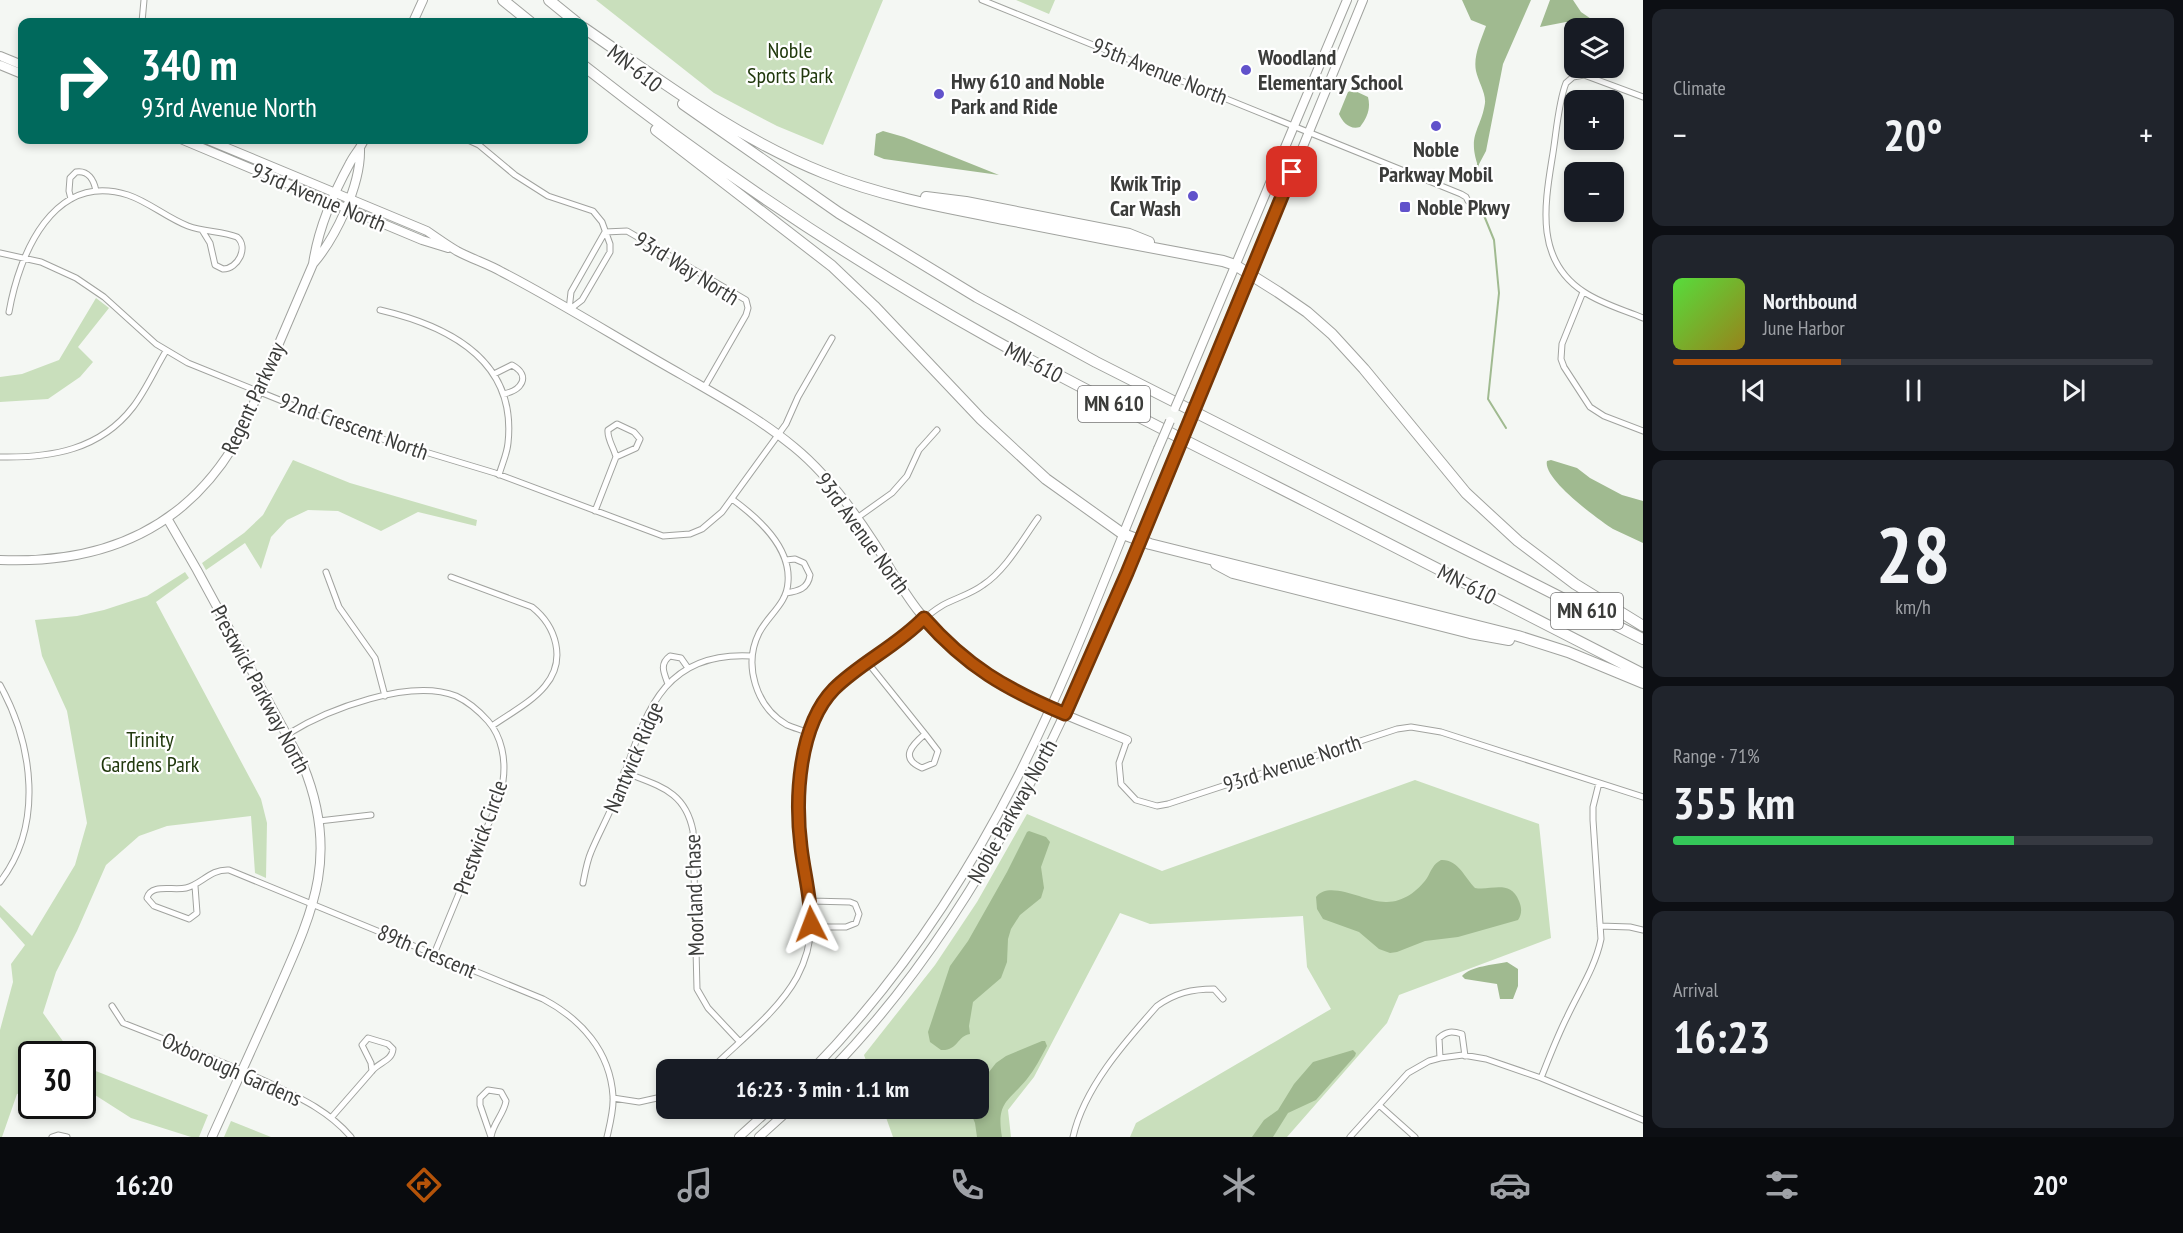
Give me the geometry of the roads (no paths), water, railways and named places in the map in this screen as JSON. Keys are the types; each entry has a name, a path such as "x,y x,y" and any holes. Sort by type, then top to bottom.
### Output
{"highway":[{"path":"503,0 525,18"},
{"path":"549,0 571,18"},
{"path":"588,31 705,111 746,136 824,174 931,204 1235,265 1297,305 1341,343 1444,467 1501,526 1566,578 1643,626"},
{"name":"MN-610","path":"588,31 678,101 797,185 878,238 977,297 1096,362 1643,639"},
{"name":"MN-610","path":"588,69 714,163 789,215 879,273 990,338 1148,422 1643,674"},
{"path":"613,88 654,128 832,266 1024,460 1123,534 1140,541 1446,617 1550,646 1643,683"}],"street":[{"path":"142,18 144,0"},
{"path":"415,18 423,0"},
{"name":"95th Avenue North","path":"982,0 1461,194 1468,201"},
{"name":"Noble Parkway North","path":"822,1059 866,1010 931,925 998,813 1050,708 1347,0"},
{"name":"Noble Parkway North","path":"840,1059 900,989 951,920 1007,826 1065,714 1175,458 1363,0"},
{"path":"0,56 18,63"},
{"path":"0,65 18,72"},
{"path":"1643,97 1584,75 1569,80 1564,87 1545,207 1549,244 1555,260 1569,278 1583,292 1643,318"},
{"name":"93rd Avenue North","path":"193,144 422,240 457,250"},
{"name":"93rd Avenue North","path":"218,144 427,231 704,388 778,435 816,468 843,498 924,618 961,656 985,675 1015,692 1126,740 1119,762 1122,784 1127,793 1136,800 1157,806 1383,733 1412,727 1441,732 1643,797"},
{"path":"360,149 362,144"},
{"path":"477,144 515,175 548,196 593,211 602,222 610,244 610,252 582,300 569,310"},
{"name":"Regent Parkway","path":"313,264 326,249 349,199 360,163 360,149"},
{"name":"Regent Parkway","path":"0,561 35,561 76,557 119,544 167,518 192,496 226,458 243,429 313,264 316,245 332,202 351,160 360,149"},
{"path":"71,199 70,178 76,172 83,171 90,177 96,191"},
{"path":"9,312 15,285 25,258 41,226 56,208 71,199 96,191 127,194 142,200 171,219 202,230 232,235 241,240 242,252 233,267 223,269 215,265 210,243 202,230"},
{"name":"93rd Way North","path":"605,232 627,231 746,300 748,308 746,315 704,388"},
{"path":"569,310 571,292 605,232"},
{"name":"92nd Crescent North","path":"0,253 25,258 58,269 90,286 141,333 188,363 376,439 499,475 663,536 690,534 702,529 722,512 732,499"},
{"path":"1583,292 1562,344 1561,359 1564,367 1590,407 1604,416 1643,431"},
{"path":"380,310 414,318 451,337 478,356 494,374 503,394 509,429 508,446 499,475"},
{"path":"809,733 788,725 767,707 759,696 752,670 752,656 759,633 786,593 788,585 786,560 777,544 758,521 732,499 786,424 798,397 832,338"},
{"path":"0,457 45,456 78,448 93,441 108,431 133,406 166,351"},
{"path":"494,374 512,365 521,373 523,379 521,385 513,392 503,394"},
{"path":"595,511 616,457 607,435 608,430 617,424 634,432 639,439 636,448 616,457"},
{"path":"857,518 892,493 907,476 919,450 937,430"},
{"name":"Prestwick Parkway North","path":"167,518 288,734 309,779 319,821 320,865 314,904 213,1137"},
{"path":"721,1059 787,993 804,960 811,927 811,901 800,846 799,817 803,760 809,733 823,703 845,679 892,646 924,618 942,606 984,585 1011,555 1038,518"},
{"path":"786,560 795,559 804,563 810,575 807,584 802,589 786,593"},
{"path":"326,572 339,607 375,657 385,696"},
{"path":"451,577 532,608 542,615 555,638 556,663 545,686 492,726"},
{"path":"668,684 663,669 666,658 670,656 681,658 688,668"},
{"name":"Nantwick Ridge","path":"583,883 590,854 615,800 632,750 651,706 668,684 688,668 709,659 726,656 752,656"},
{"path":"868,663 925,734 938,751 934,763 922,768 911,761 909,754 910,748 925,734"},
{"path":"0,685 18,722 29,783 25,824 20,843 9,870 0,882"},
{"name":"Prestwick Circle","path":"288,734 300,726 348,705 385,696 425,691 456,696 475,708 492,726 503,753 503,784 434,954"},
{"name":"Moorland Chase","path":"624,772 671,792 687,809 693,831 698,989 708,1008 739,1041"},
{"path":"1541,1078 1565,1019 1594,964 1600,939 1593,819 1593,807 1599,783"},
{"path":"319,821 371,815"},
{"name":"89th Crescent","path":"195,886 197,913 189,919 154,906 147,898 153,889 171,890 195,886 214,872 229,870 543,999 574,1018 598,1046 611,1080 614,1098"},
{"path":"811,901 850,902 855,904 859,914 856,923 846,927 811,927"},
{"path":"1600,926 1643,930"},
{"path":"1073,1137 1079,1116 1093,1087 1157,1006 1176,995 1198,989 1214,989 1223,999"},
{"name":"Oxborough Gardens","path":"112,1006 123,1023 242,1070 305,1101 331,1118 351,1137"},
{"path":"1440,1058 1439,1038 1445,1032 1454,1031 1462,1034 1465,1056"},
{"path":"331,1118 372,1071 378,1064 387,1060 392,1054 393,1048 388,1044 368,1038 363,1045 372,1071"},
{"path":"1350,1137 1408,1073 1429,1061 1465,1056 1486,1059 1541,1078 1643,1120"},
{"path":"491,1090 501,1092 506,1101 491,1137 480,1105 482,1095 491,1090"},
{"path":"607,1137 614,1098 639,1101 656,1098"},
{"path":"1378,1105 1415,1137"},
{"path":"739,1137 759,1119"},
{"path":"759,1137 779,1119"},
{"path":"52,1137 58,1135 67,1137"}],"waterway":[{"path":"1476,179 1478,164"},
{"path":"1483,213 1494,240 1499,293 1488,399 1506,428"}],"place":[{"name":"Woodland Elementary School","path":"1246,70"},
{"name":"Hwy 610 and Noble Park and Ride","path":"939,94"},
{"name":"Noble Parkway Mobil","path":"1436,126"},
{"name":"Kwik Trip Car Wash","path":"1193,196"},
{"name":"Noble Pkwy","path":"1405,207"}],"park label":[{"name":"Noble Sports Park","path":"790,62"},
{"name":"Trinity Gardens Park","path":"150,752"}]}
